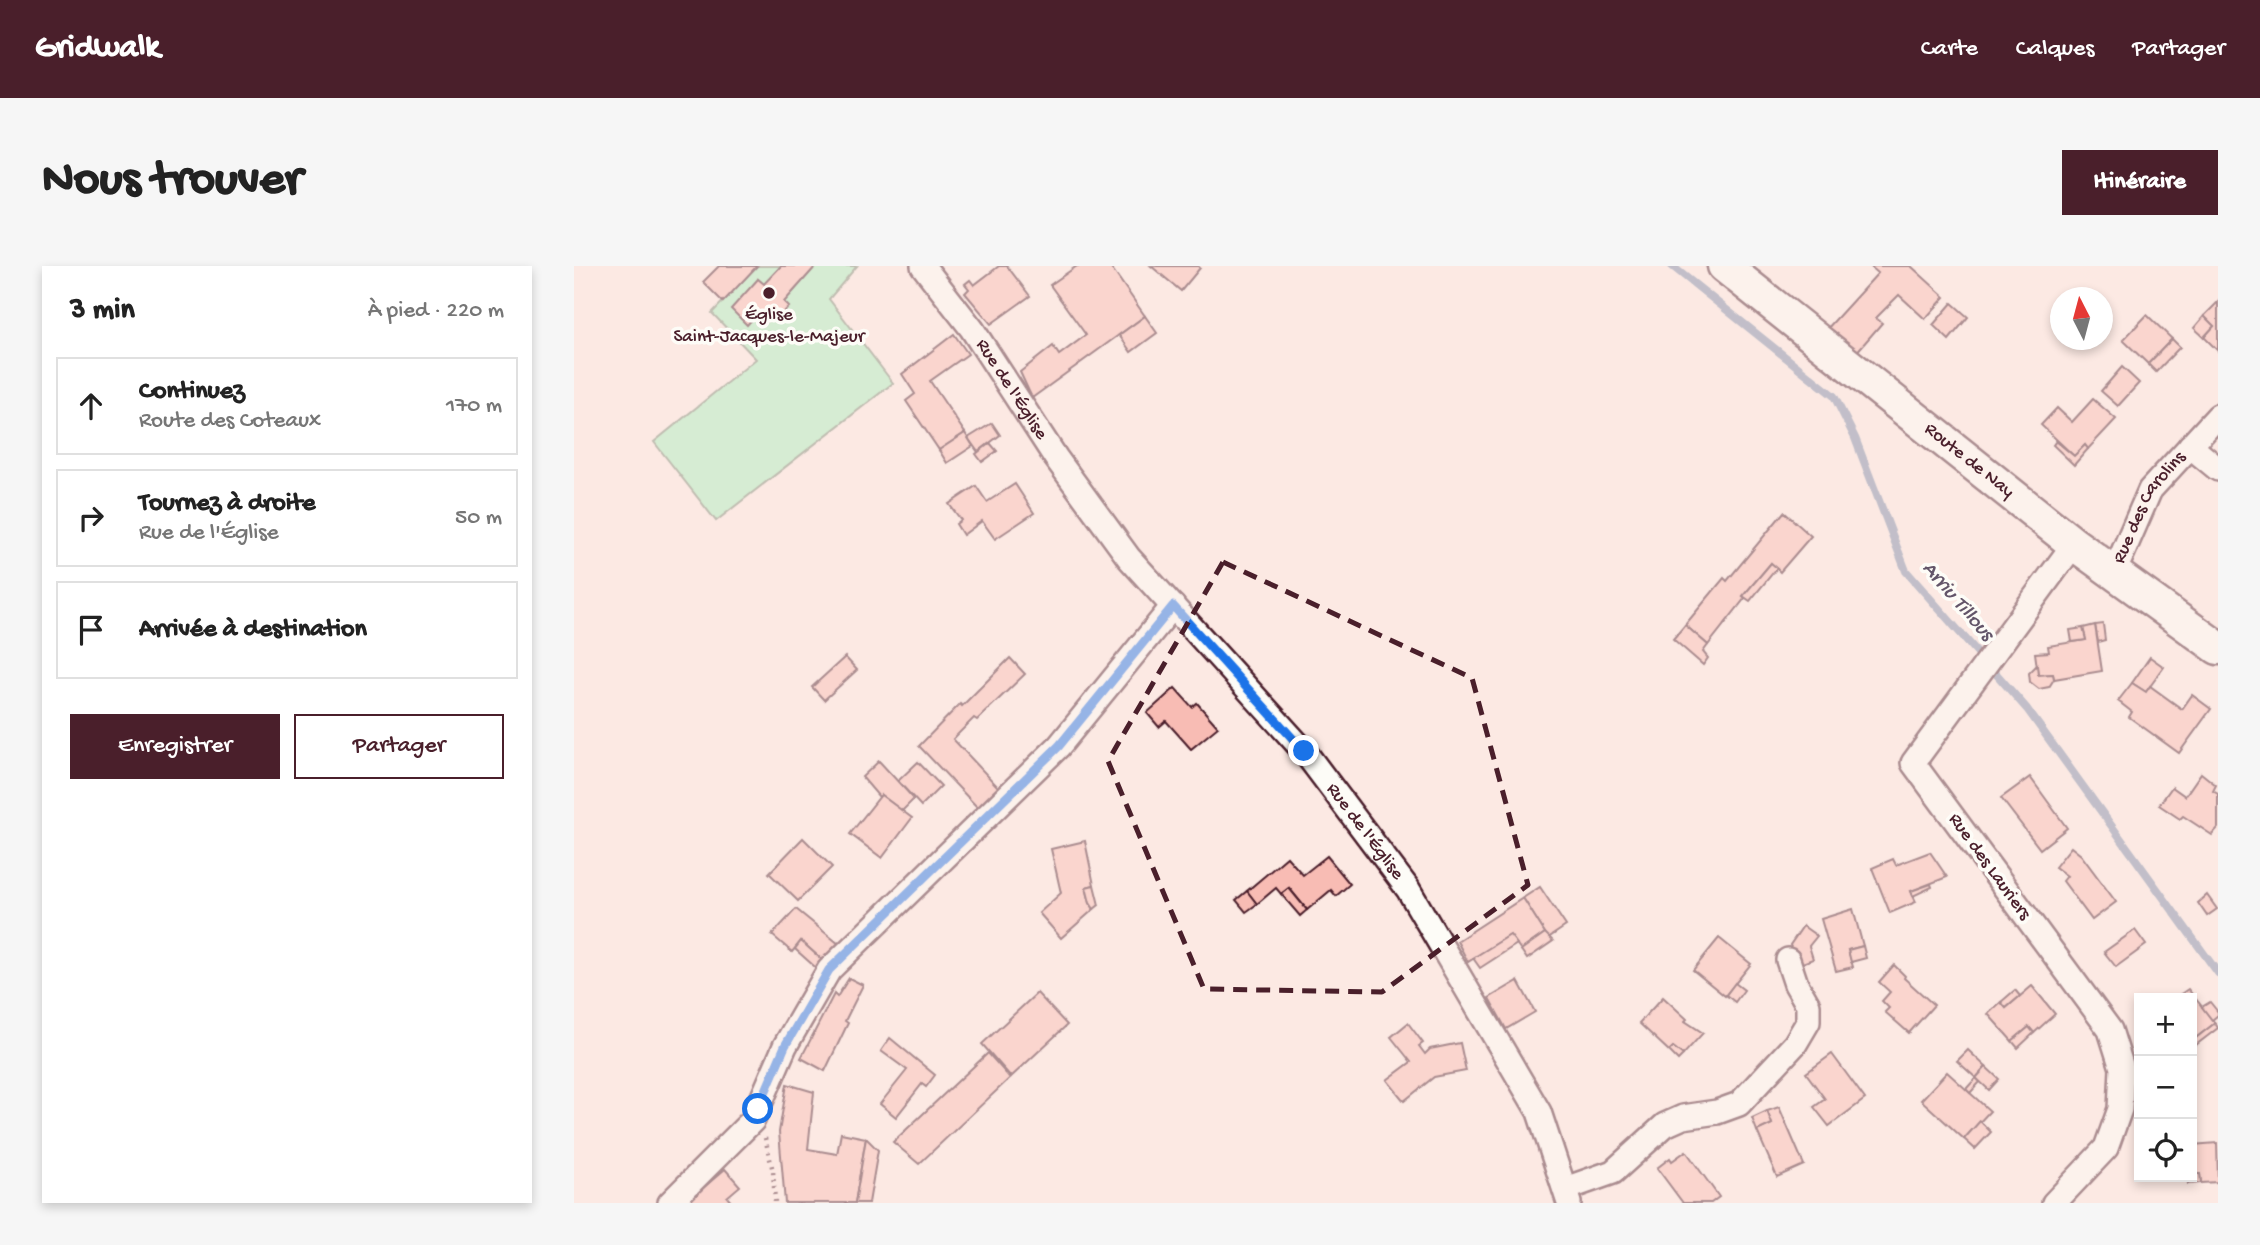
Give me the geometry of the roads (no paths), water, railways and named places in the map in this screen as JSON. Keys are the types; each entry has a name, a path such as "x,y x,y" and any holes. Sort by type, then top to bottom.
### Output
{"main road":[{"name":"Route de Nay","path":"1724,266 2074,544 2218,648"}],"street":[{"name":"Rue de l'Église","path":"923,266 972,329 1056,458 1121,547 1304,751 1408,888 1539,1112 1567,1196"},
{"name":"Rue des Carolins","path":"2114,573 2150,490 2218,416"},
{"name":"Rue des Carolins","path":"2190,446 2218,469"},
{"name":"Rue des Lauriers","path":"2054,1203 2106,1148 2120,1109 2122,1068 2109,1030 1913,764 2074,544"},
{"path":"670,1203 752,1120 785,1046 829,970 1059,746 1173,606"},
{"path":"1567,1196 1613,1172 1665,1125 1683,1117 1717,1112 1739,1104 1796,1044 1808,1021 1808,1005 1796,984 1788,960"}],"waterway":[{"name":"Arriu Tillous","path":"1672,266 1834,396 1855,438 1906,571 2027,709 2218,973"}],"place":[{"name":"Église Saint-Jacques-le-Majeur","path":"769,293"}]}
